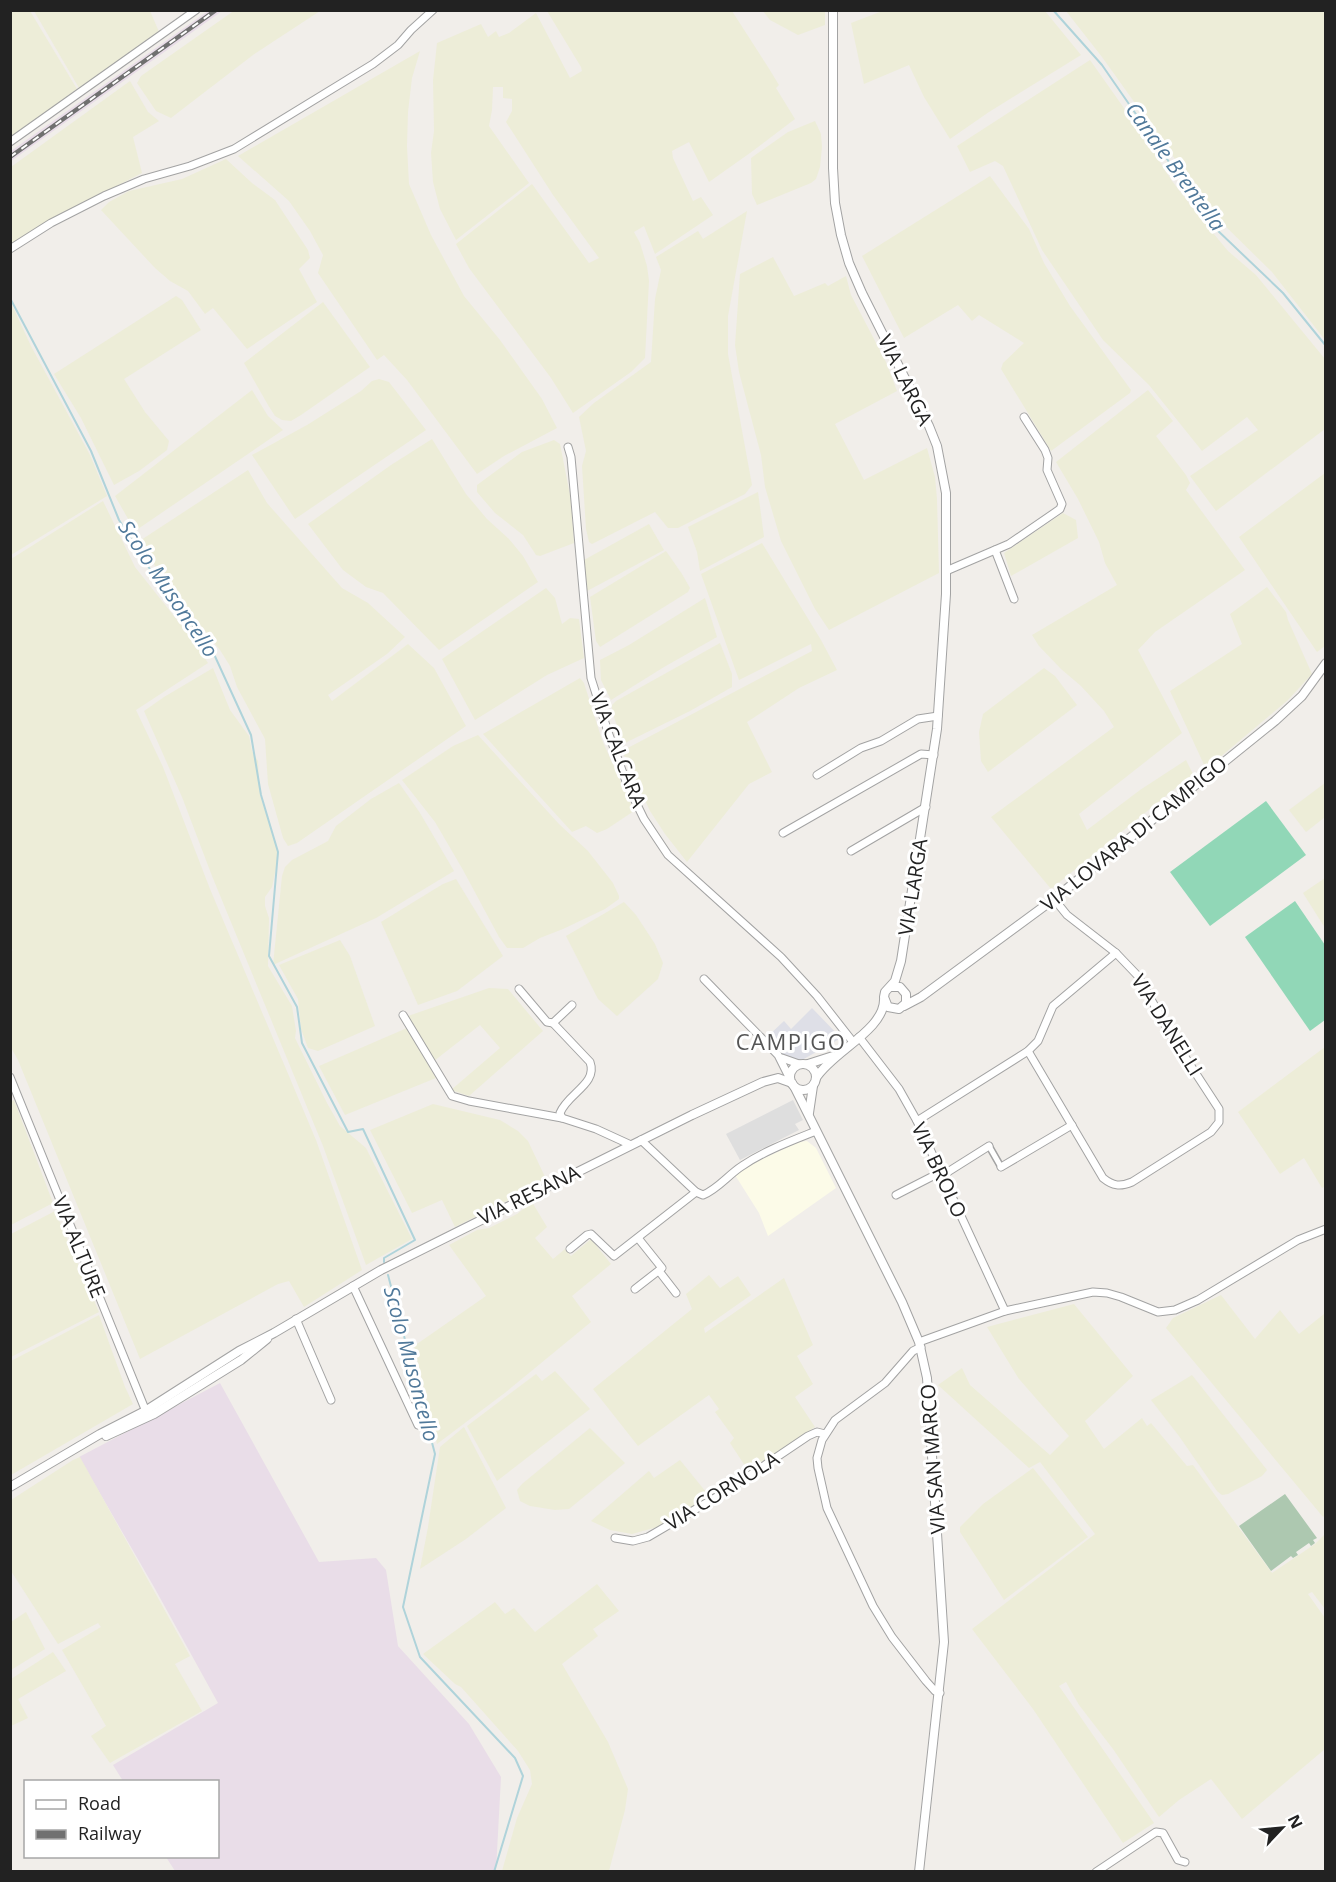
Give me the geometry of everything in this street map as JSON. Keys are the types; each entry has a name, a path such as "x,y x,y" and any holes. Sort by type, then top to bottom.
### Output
{"street":[{"path":"10,142 196,10"},
{"path":"10,249 51,223 112,192 144,179 214,158 234,149 373,64 398,45 433,10"},
{"name":"VIA LARGA","path":"833,10 833,168 838,226 858,285 921,408 937,446 946,493 946,571 934,755 899,968 892,987"},
{"path":"946,571 1025,534 1060,509 1062,504 1047,470 1046,450 1024,417"},
{"name":"VIA CALCARA","path":"568,447 571,457 591,678 627,784 644,819 669,855 781,957 858,1037"},
{"path":"995,550 1014,599"},
{"name":"VIA LOVARA DI CAMPIGO","path":"815,1082 836,1055 858,1037 901,1007 921,997 1054,899 1282,716 1302,696 1326,663"},
{"path":"818,775 861,748 881,741 918,719 938,716"},
{"path":"783,833 921,754 934,755"},
{"name":"VIA LARGA","path":"851,851 926,807"},
{"name":"VIA DANELLI","path":"1054,899 1066,915 1116,953 1138,976 1172,1037 1219,1109 1219,1122 1215,1129 1123,1186 1110,1183 1103,1178 1072,1125"},
{"path":"917,1121 1028,1051 1038,1041 1053,1006 1116,953"},
{"name":"VIA LARGA","path":"899,968 904,990"},
{"path":"704,979 795,1073"},
{"path":"904,990 907,1000 901,1007 891,1008 884,1000 885,992 892,987 904,990 915,995 929,990"},
{"path":"519,989 547,1022 553,1023 590,1062 593,1070 591,1078 564,1104 560,1113 562,1118"},
{"name":"VIA LOVARA DI CAMPIGO","path":"858,1037 882,1012 884,1000"},
{"path":"553,1023 572,1005"},
{"path":"403,1015 452,1096 562,1118 596,1129 631,1145"},
{"name":"VIA BROLO","path":"858,1037 899,1089 917,1121 1005,1311"},
{"path":"896,1195 942,1173 989,1146 1001,1167 1072,1125 1028,1051"},
{"name":"VIA LOVARA DI CAMPIGO","path":"795,1073 836,1055"},
{"path":"778,1056 789,1062 795,1073"},
{"path":"795,1073 814,1070 815,1082 809,1105 809,1116"},
{"name":"VIA RESANA","path":"10,1487 75,1449 147,1414 200,1374 353,1286 432,1244 641,1140 774,1078 783,1078 795,1073 806,1090 815,1082"},
{"name":"VIA SAN MARCO","path":"795,1073 809,1116 899,1295 920,1345 930,1401 944,1654 919,1872"},
{"name":"VIA ALTURE","path":"10,1077 147,1414"},
{"path":"641,1140 696,1192 703,1195 711,1192 746,1163 796,1138 816,1131"},
{"path":"570,1250 591,1234 614,1256 696,1192"},
{"path":"940,1693 926,1681 892,1637 873,1606 827,1508 819,1478 817,1458 825,1434 835,1420 885,1383 920,1345 1005,1311 1094,1292 1121,1297 1158,1312 1175,1310 1198,1300 1298,1240 1326,1229"},
{"path":"635,1289 662,1268 638,1238"},
{"path":"659,1271 676,1293"},
{"path":"353,1286 418,1425"},
{"path":"296,1319 331,1400"},
{"name":"VIA CORNOLA","path":"615,1538 633,1541 648,1537 725,1492 808,1436 817,1432 825,1434"},
{"path":"1096,1872 1156,1832 1163,1833 1178,1860 1185,1862"}],"shaded area":[{"path":"235,10 320,11 253,55 171,118 156,111 137,83 141,76"},
{"path":"885,10 1045,11 1081,55 950,139 924,97 909,65 864,84 851,23"},
{"path":"11,11 30,11 77,89 11,139"},
{"path":"34,11 150,11 160,34 79,88"},
{"path":"208,11 222,11 11,161 11,151"},
{"path":"547,11 732,11 779,85 776,88 795,119 709,182 689,142 672,151 693,201 701,197 713,215 655,254 644,226 634,232 640,243 649,281 645,358 631,372 573,413 551,378 469,268 456,244 532,184 589,263 599,258 553,195 506,122 512,111 512,99 503,98 503,87 493,87 489,126 529,183 456,240 440,209 433,182 431,153 434,131 433,80 437,43 481,24 488,37 496,31 499,37 509,33 536,13 570,78 582,71"},
{"path":"763,11 825,11 825,25 798,35 770,20"},
{"path":"1066,11 1325,11 1325,340 1272,272 1218,219 1102,57"},
{"path":"420,51 412,78 408,112 409,184 431,235 464,296 500,340 542,399 557,428 504,456 477,474 407,380 384,355 377,360 318,273 323,255 289,201 238,156"},
{"path":"1090,60 1172,181 1199,216 1228,251 1256,275 1325,359 1325,429 1216,511 1190,476 1258,430 1247,417 1202,451 1149,385 1103,340 1042,250 1003,166 995,161 970,172 957,146"},
{"path":"130,81 148,112 159,121 133,137 142,173 70,210 11,246 11,167"},
{"path":"815,121 821,134 822,147 816,179 757,205 752,194 751,158 788,132"},
{"path":"226,159 275,200 308,250 310,258 299,269 317,302 247,349 213,308 205,314 188,291 170,281 155,268 101,210 109,202 129,191 182,179"},
{"path":"990,176 1029,229 1044,263 1070,306 1131,390 1051,451 1001,369 1003,363 1024,343 979,315 972,321 958,305 904,338 862,256"},
{"path":"747,211 728,316 728,354 752,485 745,494 678,528 668,528 655,512 592,544 589,542 586,529 582,466 586,451 579,417 594,403 651,362 655,299 661,270 656,257 698,231 703,239"},
{"path":"773,257 794,296 825,283 828,286 846,276 851,295 886,362 897,391 835,424 864,480 927,448 935,477 939,573 829,630 815,609 781,541 765,487 761,455 739,372 735,345 740,274"},
{"path":"176,296 182,300 201,330 124,379 145,412 169,441 167,450 139,471 114,485 81,418 54,374"},
{"path":"323,302 370,367 301,415 291,421 282,420 275,416 244,363"},
{"path":"11,303 31,346 90,455 107,496 11,555"},
{"path":"379,379 389,382 426,430 295,519 252,455 307,425 361,391 372,381"},
{"path":"252,390 268,416 283,430 135,531 115,496"},
{"path":"1148,390 1173,421 1156,436 1186,475 1190,483 1186,490 1245,570 1155,632 1138,650 1182,733 1079,814 1087,830 1140,790 1186,760 1193,774 1051,889 991,817 1114,727 1104,711 1039,646 1032,635 1117,585 1105,563 1099,542 1078,499 1056,462"},
{"path":"432,439 466,494 523,556 538,582 439,650 383,593 366,587 343,570 308,524"},
{"path":"554,440 560,444 571,500 574,543 540,556 536,555 523,535 495,513 477,492 477,485 522,452"},
{"path":"248,470 267,503 342,588 368,603 405,637 387,654 328,695 332,701 408,644 434,668 466,726 297,843 288,846 283,838 268,784 265,739 237,687 230,666 159,573 141,540"},
{"path":"1325,473 1325,646 1317,652 1239,537"},
{"path":"758,492 764,537 700,571 697,552 688,527"},
{"path":"103,501 135,567 193,640 208,663 136,710 163,767 210,889 316,1140 362,1270 304,1307 289,1281 278,1284 140,1359 18,1060 10,1046 10,952 13,950 10,946 11,559"},
{"path":"1063,513 1076,520 1078,538 1011,576 1004,553"},
{"path":"649,524 664,550 587,591 584,560"},
{"path":"762,543 837,670 799,688 747,722 772,772 749,784 687,862 650,811 622,751 812,651 811,644 739,680 701,574"},
{"path":"666,551 690,588 688,592 600,647 596,641 590,597"},
{"path":"1267,587 1286,612 1312,674 1288,700 1206,769 1170,691 1242,644 1230,614"},
{"path":"546,588 555,598 562,624 570,618 579,619 584,658 547,675 475,720 442,659"},
{"path":"705,598 717,637 611,700 601,680 600,660 629,645"},
{"path":"720,643 732,674 732,687 690,711 623,744 612,705"},
{"path":"213,668 230,710 249,736 252,751 258,761 260,795 279,854 272,887 265,897 269,918 268,966 292,1006 295,1038 327,1103 340,1126 366,1148 412,1239 366,1265 323,1146 182,797 144,711"},
{"path":"1044,668 1055,676 1077,705 988,772 981,761 979,732 983,714"},
{"path":"580,678 584,683 602,740 634,811 597,833 586,826 572,832 483,734"},
{"path":"478,735 559,824 588,851 613,883 619,896 619,899 605,909 523,948 507,948 499,937 435,822 402,780 453,746"},
{"path":"399,783 420,813 454,871 376,918 273,965 282,876 285,867 292,860 328,841 336,826 371,799"},
{"path":"1325,783 1325,817 1306,832 1289,810"},
{"path":"1325,878 1325,928 1303,893"},
{"path":"456,879 503,956 457,991 418,1005 381,922 443,884"},
{"path":"624,902 636,915 655,944 663,963 658,979 617,1016 598,999 566,936"},
{"path":"340,940 350,956 375,1026 318,1051 308,1048 301,1029 298,999 279,965"},
{"path":"489,988 508,989 543,1031 469,1096 451,1090 500,1048 480,1025 434,1061 408,1016"},
{"path":"812,1008 841,1038 802,1060 794,1061 784,1056 766,1038 784,1021 791,1029"},
{"path":"407,1028 436,1078 345,1115 319,1066"},
{"path":"1325,1047 1326,1186 1322,1188 1304,1158 1280,1174 1238,1112"},
{"path":"14,1100 53,1203 11,1225 10,1102"},
{"path":"793,1100 803,1120 795,1124 799,1130 740,1160 726,1134"},
{"path":"433,1104 500,1120 518,1131 528,1141 547,1181 455,1227 442,1200 412,1213 370,1130"},
{"path":"807,1141 816,1148 836,1188 768,1236 759,1213 735,1175 756,1162 799,1142"},
{"path":"532,1202 547,1227 535,1238 553,1259 565,1249 571,1256 591,1239 611,1264 572,1296 591,1322 506,1392 437,1444 414,1346 486,1296 449,1245 477,1230 489,1228 517,1214"},
{"path":"55,1211 99,1312 11,1357 11,1234"},
{"path":"709,1275 720,1288 738,1276 751,1295 704,1328 705,1333 784,1278 813,1345 797,1356 813,1384 795,1397 815,1427 749,1472 730,1443 734,1438 715,1412 719,1409 709,1395 638,1446 593,1389 692,1309 686,1294"},
{"path":"1221,1295 1255,1339 1280,1310 1299,1334 1324,1314 1325,1316 1326,1515 1323,1517 1166,1328 1173,1318"},
{"path":"1074,1304 1133,1376 1085,1421 1104,1449 1142,1418 1147,1426 1151,1423 1187,1466 1193,1465 1272,1573 1315,1544 1324,1535 1325,1537 1325,1609 1312,1592 1308,1594 1325,1618 1325,1749 1242,1819 1211,1779 1179,1800 1159,1817 1113,1749 1079,1705 1066,1682 1059,1686 1154,1823 1123,1843 1033,1709 972,1629 1095,1534 1040,1462 1029,1468 938,1385 962,1368 970,1385 1050,1455 1069,1436 1019,1379 987,1327"},
{"path":"99,1315 133,1404 11,1475 11,1361"},
{"path":"555,1371 590,1409 497,1481 467,1426 536,1374 542,1381"},
{"path":"1192,1375 1267,1470 1262,1476 1228,1494 1222,1495 1217,1491 1151,1400"},
{"path":"220,1383 319,1562 376,1558 386,1570 398,1646 469,1724 501,1777 496,1871 175,1871 167,1858 219,1858 219,1780 122,1780 113,1765 218,1703 79,1457"},
{"path":"464,1427 506,1508 466,1539 420,1569 440,1447"},
{"path":"590,1428 625,1463 569,1509 555,1510 530,1506 520,1501 517,1490 522,1484"},
{"path":"80,1457 190,1656 175,1664 202,1711 110,1763 91,1736 106,1726 62,1650 101,1627 98,1623 58,1644 11,1571 11,1500"},
{"path":"680,1460 710,1497 661,1526 632,1534 610,1530 591,1521 649,1471 654,1478"},
{"path":"1033,1468 1088,1537 1004,1600 960,1532 960,1527 983,1504"},
{"path":"597,1584 619,1611 593,1629 598,1636 562,1664 608,1742 628,1789 625,1810 609,1871 502,1871 517,1818 532,1784 530,1770 518,1751 461,1687 423,1654 495,1602 505,1614 514,1608 535,1632"},
{"path":"26,1612 45,1649 11,1670 11,1622"},
{"path":"53,1652 66,1671 18,1699 28,1718 11,1726 11,1679"}],"green space":[{"path":"1266,801 1306,855 1210,926 1170,872"},
{"path":"1295,901 1325,945 1325,1020 1310,1031 1245,937"},
{"path":"1285,1494 1317,1538 1313,1540 1315,1543 1311,1546 1309,1543 1296,1552 1298,1555 1293,1558 1291,1556 1271,1571 1239,1526"}],"waterway":[{"name":"Canale Brentella","path":"1053,10 1102,65 1214,227 1283,293 1326,346"},
{"name":"Scolo Musoncello","path":"10,298 91,451 119,520 153,574 213,652 251,735 261,795 278,852 269,956 297,1007 302,1043 348,1132 363,1129 415,1240 384,1258 384,1262"},
{"name":"Scolo Musoncello","path":"388,1275 435,1454 403,1607 420,1657 515,1758 523,1776 494,1872"}],"railway":[{"path":"10,157 216,10"}],"district":[{"name":"CAMPIGO","path":"791,1042"}]}
